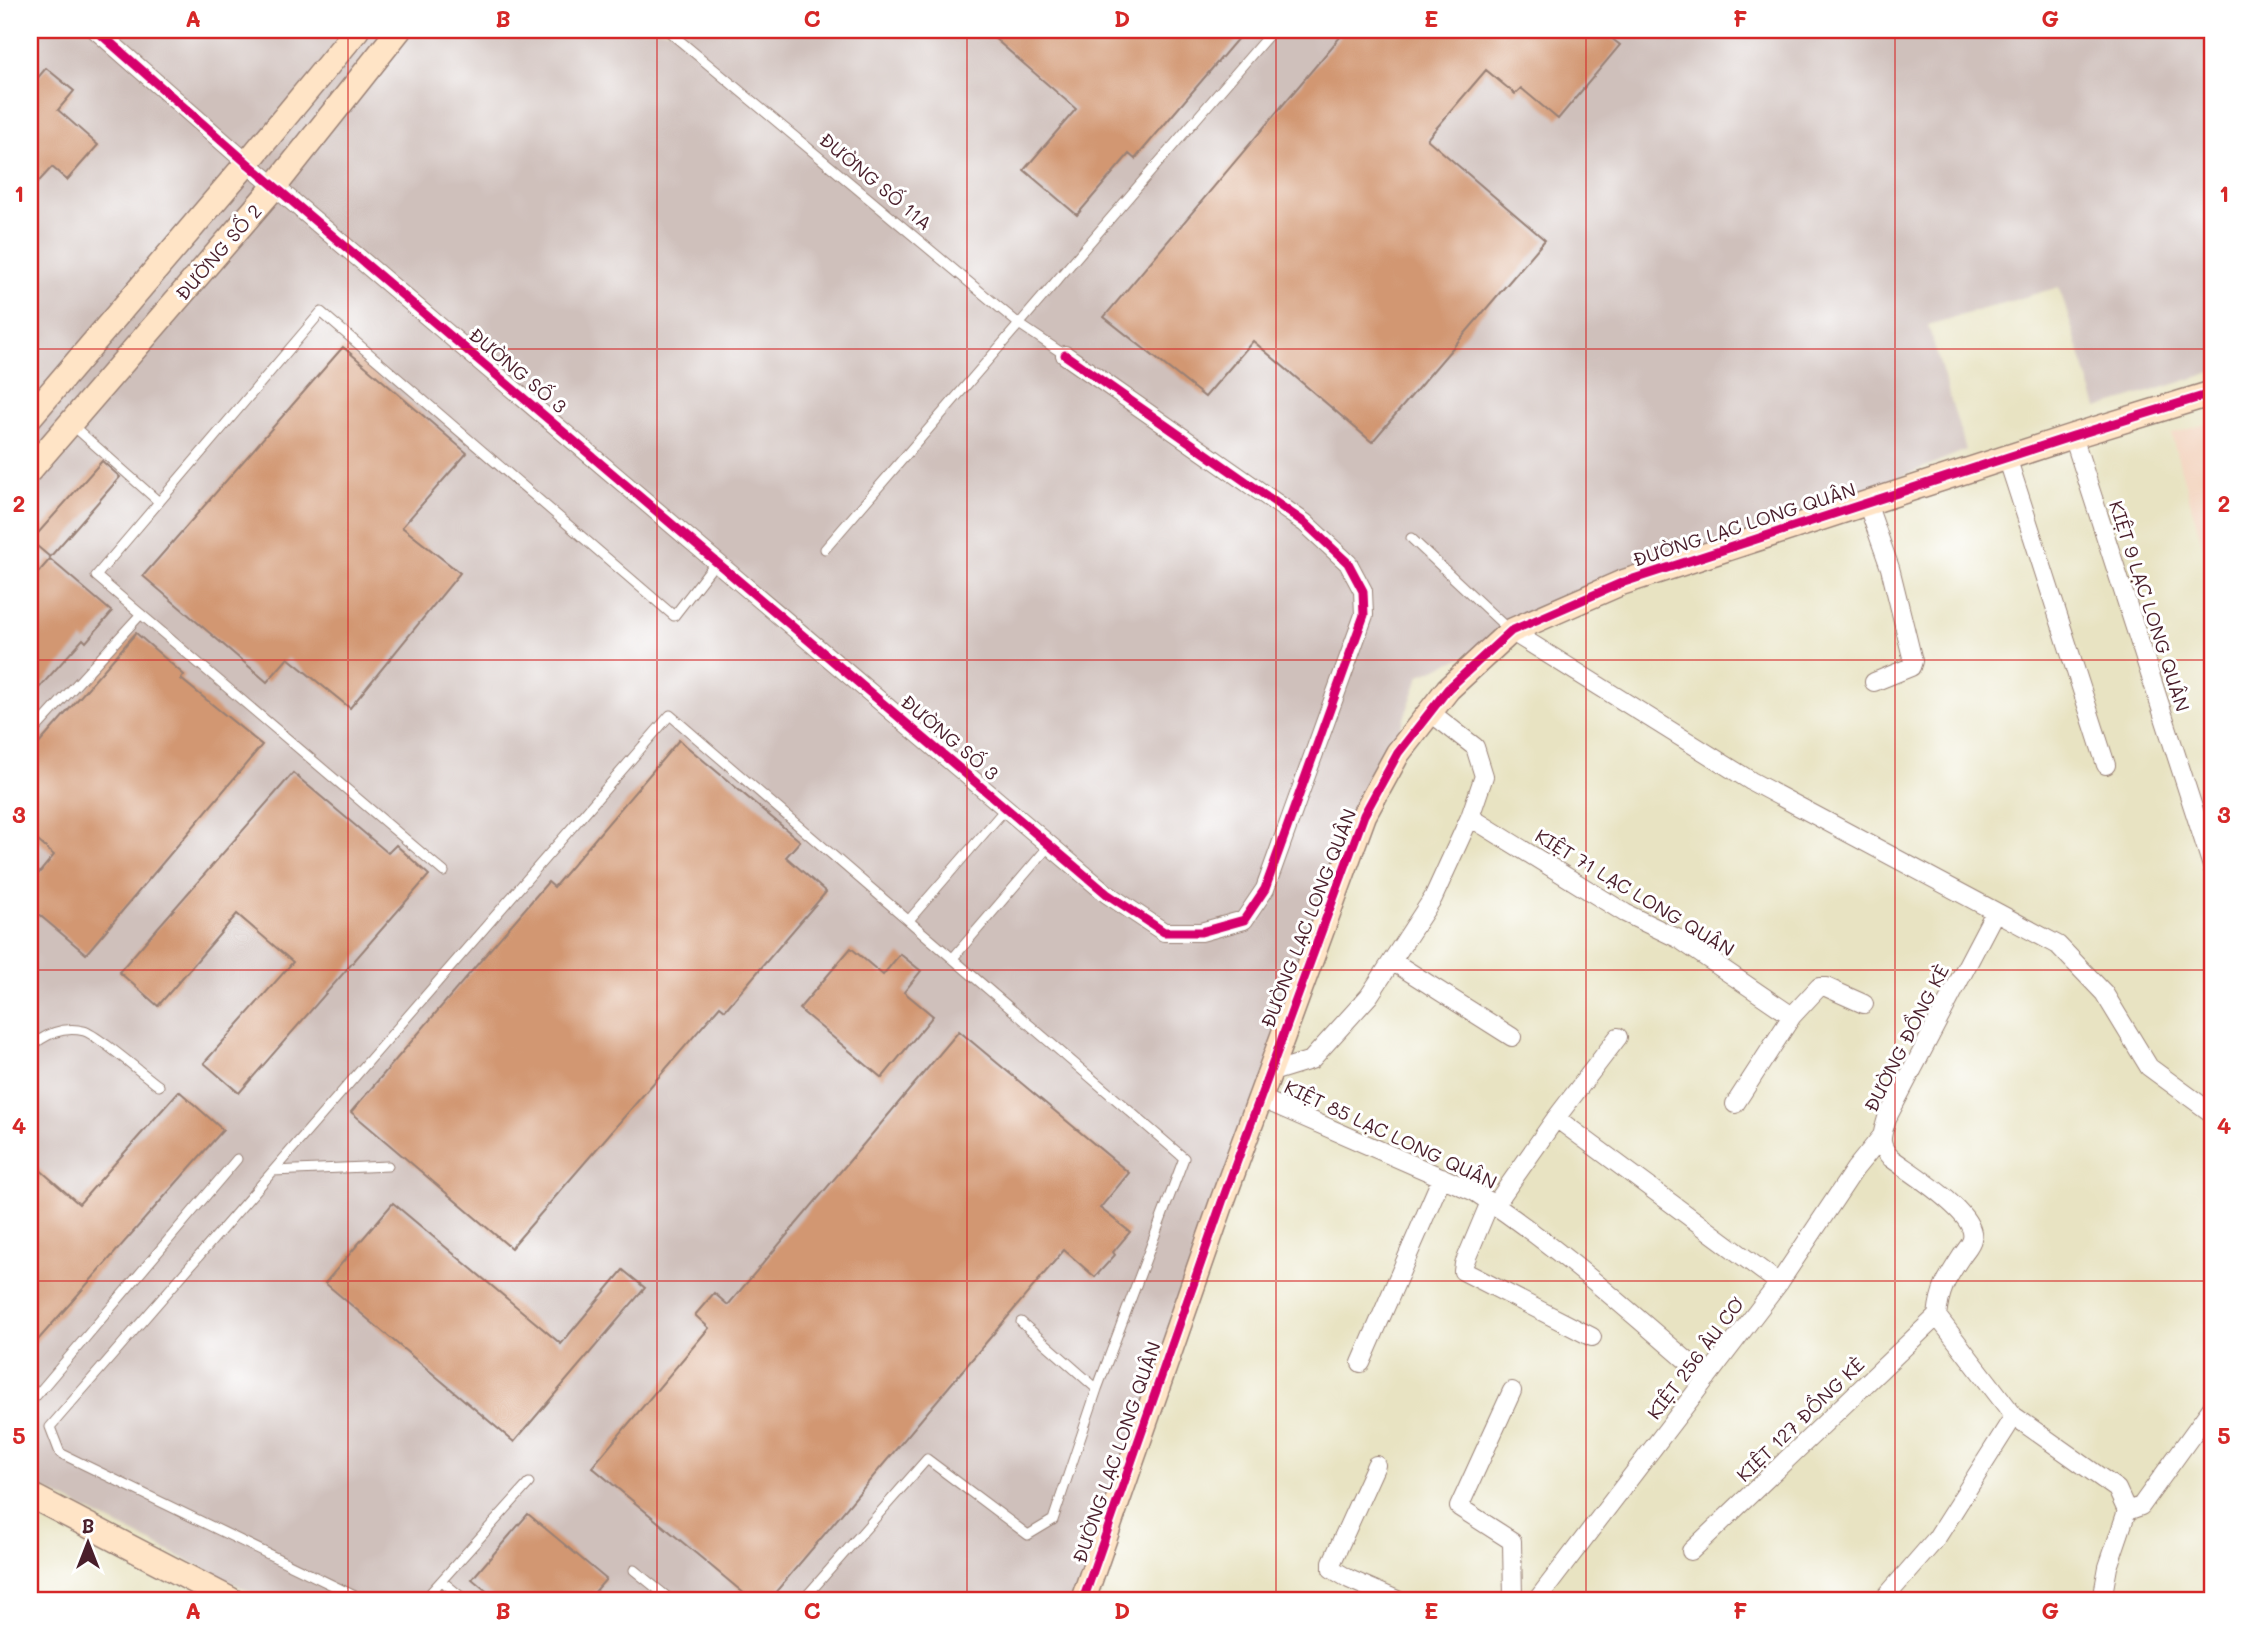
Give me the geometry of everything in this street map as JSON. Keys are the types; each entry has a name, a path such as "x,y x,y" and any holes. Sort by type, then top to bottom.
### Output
{"street":[{"name":"ĐƯỜNG SỐ 3","path":"96,30 247,163 1107,894 1164,932 1200,932 1244,920 1265,889 1364,615 1363,591 1348,563 1305,523 1065,355"},
{"name":"ĐƯỜNG SỐ 2","path":"30,417 357,30"},
{"name":"ĐƯỜNG SỐ 2","path":"30,470 275,186 399,30"},
{"name":"ĐƯỜNG LẠC LONG QUÂN","path":"1083,1600 1260,1098 1364,816 1398,753 1448,689 1511,631 1621,583 2213,393"},
{"name":"KIỆT 9 LẠC LONG QUÂN","path":"2073,436 2213,869"},
{"path":"2007,457 2106,765"},
{"path":"1867,503 1890,568 1913,662 1911,667 1874,682"},
{"path":"1511,631 1751,781 2058,945 2104,993 2149,1067 2213,1114"},
{"path":"1269,1073 1311,1060 1369,996 1433,898 1470,817 1484,776 1475,747 1430,712"},
{"name":"KIỆT 71 LẠC LONG QUÂN","path":"1470,817 1625,913 1679,939 1785,1011"},
{"name":"ĐƯỜNG ĐỒNG KÈ","path":"1937,1316 1940,1292 1972,1239 1971,1226 1965,1216 1949,1202 1891,1158 1882,1149 1881,1137 1887,1118 1995,912"},
{"path":"1392,961 1511,1037"},
{"path":"1735,1104 1785,1011 1819,986 1864,1004"},
{"path":"1592,1337 1464,1271 1464,1264 1493,1204 1618,1037"},
{"name":"KIỆT 85 LẠC LONG QUÂN","path":"1260,1098 1442,1177 1493,1204 1543,1241 1707,1378"},
{"path":"1556,1118 1779,1283"},
{"name":"KIỆT 256 ÂU CƠ","path":"1537,1600 1779,1283 1855,1169 1881,1137"},
{"path":"1361,1363 1442,1177"},
{"path":"1937,1316 2014,1416 2117,1489 2127,1511 2108,1567 2104,1600"},
{"name":"KIỆT 127 ĐỒNG KÈ","path":"1691,1551 1937,1316"},
{"path":"1512,1391 1460,1507 1512,1541 1513,1600"},
{"path":"2127,1511 2141,1506 2213,1406"},
{"path":"1884,1600 1936,1539 2014,1416"},
{"path":"1376,1465 1332,1562 1332,1569 1397,1600"},
{"path":"30,1495 231,1600"}],"lane":[{"name":"ĐƯỜNG SỐ 11A","path":"667,30 1019,324 1065,355"},
{"path":"825,549 1273,30"},
{"path":"444,872 96,576 321,312 674,616 716,562"},
{"path":"70,423 159,502"},
{"path":"1411,538 1511,631"},
{"path":"30,735 141,614"},
{"path":"363,1600 60,1453 50,1427 670,715 1184,1158 1097,1389 1053,1521 1028,1535 927,1459 803,1600"},
{"path":"909,920 1006,808"},
{"path":"953,958 1048,846"},
{"path":"30,1049 37,1041 63,1029 86,1031 159,1086"},
{"path":"30,1403 237,1159"},
{"path":"273,1171 388,1166"},
{"path":"1021,1322 1097,1389"},
{"path":"424,1600 529,1483"},
{"path":"634,1570 671,1600"},
{"path":"442,1581 465,1600"}],"shaded area":[{"path":"30,30 2213,30 2213,372 2097,408 2059,287 1928,325 1966,450 1420,675 1079,1600 267,1600 30,1482"},
{"path":"2213,422 2213,582 2171,434"}],"building":[{"path":"985,30 1245,30 1135,159 1129,154 1077,215 1024,170 1076,109"},
{"path":"1346,30 1601,30 1620,45 1558,119 1521,88 1515,94 1486,70 1427,139 1545,240 1372,442 1253,341 1205,397 1104,317"},
{"path":"46,68 74,91 58,110 98,145 67,180 52,167 30,191 30,87"},
{"path":"343,347 467,453 402,527 460,573 350,708 288,658 267,682 143,576"},
{"path":"102,461 120,477 50,557 31,541"},
{"path":"50,559 112,612 86,642 83,639 30,698 30,582"},
{"path":"136,633 184,675 181,679 262,745 86,954 30,907 30,884 54,855 30,834 30,754"},
{"path":"679,740 800,841 786,857 826,892 725,1010 720,1006 511,1248 351,1112 548,882 554,887"},
{"path":"293,773 388,853 396,845 429,875 239,1093 204,1063 293,962 237,914 158,1006 119,972"},
{"path":"851,948 883,975 900,954 921,971 904,992 933,1016 882,1078 799,1009"},
{"path":"959,1031 1129,1173 1100,1208 1130,1232 1113,1252 1115,1255 1095,1277 1064,1250 769,1600 752,1600 592,1467 709,1328 695,1315 714,1293 728,1305"},
{"path":"179,1091 223,1130 30,1349 30,1161 79,1204"},
{"path":"393,1203 561,1344 623,1270 645,1288 514,1442 325,1283"},
{"path":"528,1514 606,1579 588,1600 497,1600 472,1579"}],"cycle path":[{"path":"96,30 247,163 1107,894 1164,932 1201,932 1244,920 1265,889 1364,615 1363,591 1348,563 1305,523 1065,355"},
{"path":"1083,1600 1222,1202 1364,815 1398,753 1448,689 1511,631 1621,583 2213,393"}]}
